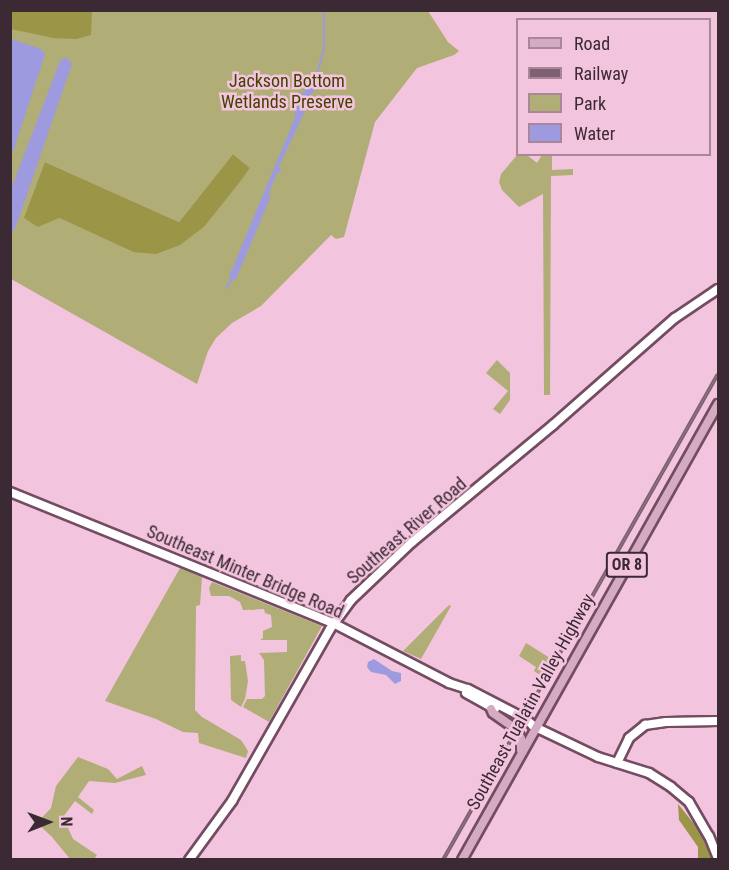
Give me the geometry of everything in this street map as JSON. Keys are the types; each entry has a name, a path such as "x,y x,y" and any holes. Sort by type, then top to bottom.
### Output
{"main road":[{"name":"Southeast River Road","path":"189,860 232,801 333,623 362,589 412,542 553,425 675,318 718,289"},
{"name":"Southeast Tualatin Valley Highway","path":"462,860 521,751 718,404"},
{"name":"Southeast Minter Bridge Road","path":"10,492 333,623 524,718 535,727"},
{"name":"Southeast Minter Bridge Road","path":"464,689 467,694 491,709 535,727"},
{"path":"491,709 493,713 517,730 521,739 521,751"},
{"path":"621,765 629,738 638,730 666,722 718,721"},
{"path":"535,727 621,765 649,773 671,787 689,802 710,836 718,858"}],"green space":[{"name":"Jackson Bottom Wetlands Preserve","path":"10,11 428,11 448,42 459,51 454,55 417,68 375,122 344,237 336,239 331,235 261,306 232,323 216,338 208,351 197,384 11,279","holes":["233,154 250,168 205,226 133,252 59,218 45,162 179,222"]},
{"path":"516,156 528,156 537,163 541,156 552,156 552,170 573,169 573,175 551,176 550,395 544,395 543,194 519,207 502,190 499,182 501,174"},
{"path":"497,360 510,373 510,400 500,414 493,409 508,391 486,373"},
{"path":"180,568 202,577 200,605 196,606 195,710 202,717 241,740 248,751 246,758 199,743 198,733 183,732 156,719 105,701"},
{"path":"212,582 322,626 269,722 243,707 247,699 262,699 265,696 264,660 259,653 287,652 287,640 260,640 263,638 263,631 272,627 271,615 265,613 264,609 243,610 240,602 229,596 211,596 209,588"},
{"path":"449,605 451,606 421,659 403,651"},
{"path":"526,643 550,658 540,675 534,671 536,667 519,656"},
{"path":"241,655 241,661 245,661 248,681 241,707 231,700 230,656"},
{"path":"78,757 108,769 117,779 142,766 146,775 115,783 89,781 78,797 94,810 92,814 75,801 63,817 73,839 97,855 94,859 70,859 37,823 51,808 56,786"}],"shaded area":[{"path":"10,11 92,11 91,35 76,39 53,38 11,29"},
{"path":"233,154 250,168 239,183 205,226 180,245 156,254 133,252 59,218 38,227 24,218 45,162 179,222"},
{"path":"678,804 699,830 712,859 698,859 698,847 679,820"}],"water":[{"path":"11,39 41,49 45,54 11,158"},
{"path":"66,57 72,64 11,235 11,189 60,61"},
{"path":"320,65 314,92 309,96 308,105 279,166 281,172 277,173 261,220 236,279 229,282 230,274 294,120 298,97 305,91"},
{"path":"374,659 392,671 401,673 401,681 395,684 386,675 371,672 367,667 368,662"}],"waterway":[{"path":"319,67 324,49 324,10"},
{"path":"226,288 231,281"}],"railway":[{"path":"443,860 718,374"}]}
